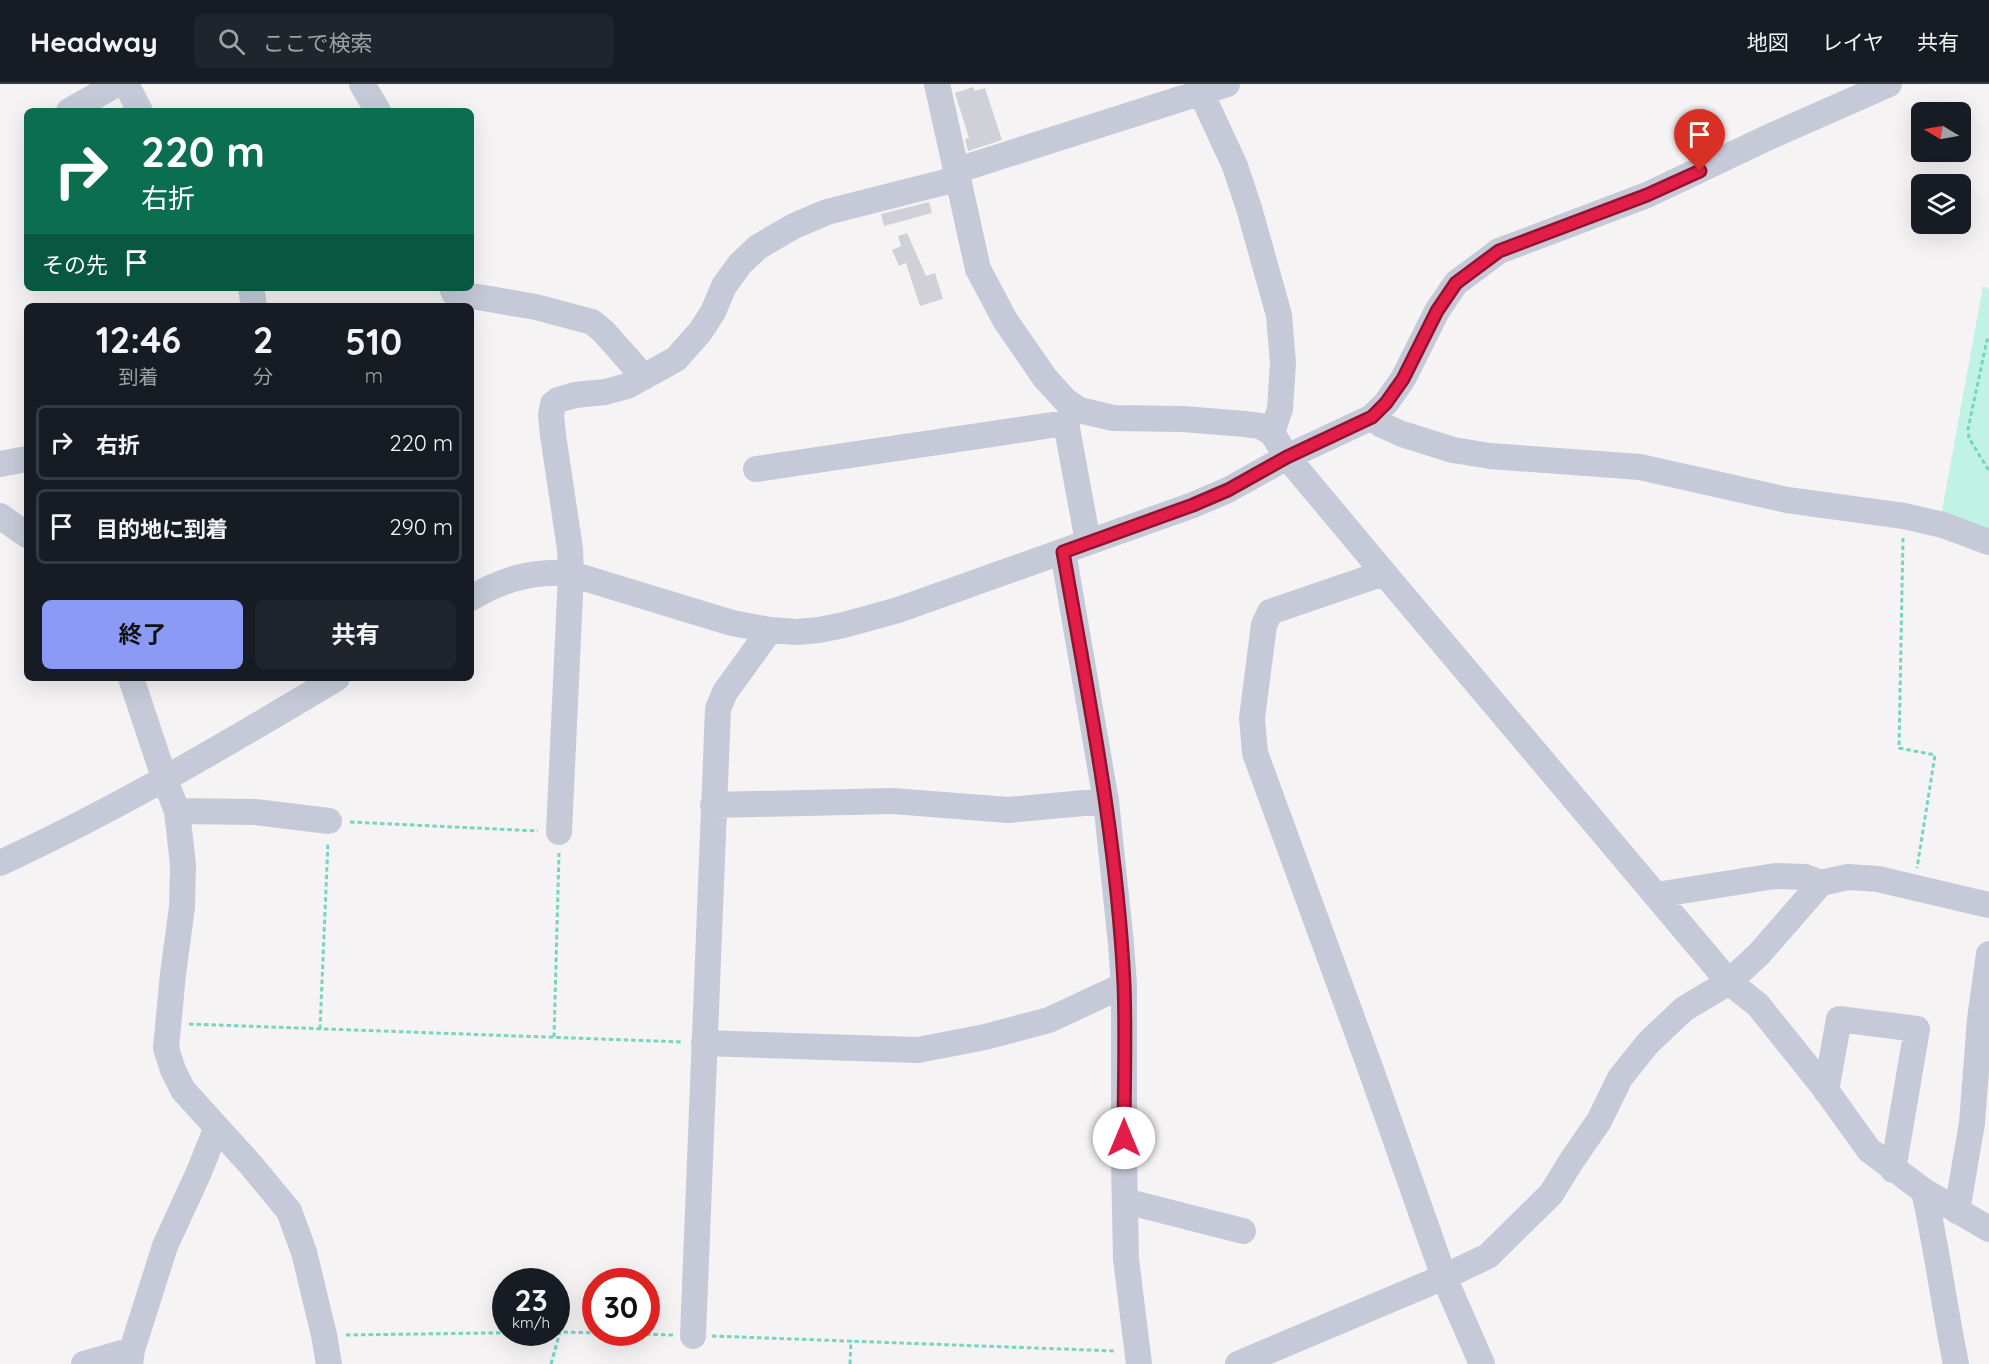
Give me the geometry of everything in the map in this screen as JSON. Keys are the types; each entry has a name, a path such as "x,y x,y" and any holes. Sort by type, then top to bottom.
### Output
{"street":[{"path":"74,108 117,84"},
{"path":"126,84 138,108"},
{"path":"362,84 376,108"},
{"path":"937,84 978,269 1005,320 1044,378 1065,400 1071,415 1089,542"},
{"path":"559,831 571,574 570,549 553,435 551,415 553,404 558,400 575,395 605,392 627,386 676,359 700,332 724,286 740,264 758,247 794,226 827,212 956,175 1199,89 1227,84"},
{"path":"474,596 502,582 532,574 552,572 571,574 732,623 770,630 797,632 819,630 866,620 1193,505 1228,490 1287,457 1372,417 1386,403 1403,379 1437,311 1456,283 1499,251 1647,195 1769,137 1889,84"},
{"path":"1199,89 1235,166 1279,315 1283,363 1280,409 1272,433"},
{"path":"453,291 454,293 536,307 592,322 603,331 644,377"},
{"path":"756,469 1071,415 1079,410 1113,418 1245,423 1260,426 1272,433 1287,457 1729,982 1758,1005 1869,1150 1924,1191 1989,1228"},
{"path":"1372,417 1382,425 1402,434 1454,450 1490,456 1640,466 1787,500 1904,516 1943,525 1989,542"},
{"path":"0,464 24,460"},
{"path":"0,516 24,533"},
{"path":"1063,552 1106,801 1124,986 1126,1259 1139,1358"},
{"path":"1384,573 1270,612 1264,625 1252,718 1255,753 1444,1277 1482,1364"},
{"path":"693,1336 718,709 725,692 770,630"},
{"path":"132,681 177,811 183,865 182,907 166,1048 183,1090 289,1211 304,1252 329,1364"},
{"path":"0,863 165,780 333,681"},
{"path":"713,805 893,801 1008,810 1106,801"},
{"path":"177,811 255,812 328,821"},
{"path":"1656,895 1774,876 1805,878 1821,883 1848,877 1878,879 1989,904"},
{"path":"1238,1364 1444,1277 1488,1256 1551,1194 1599,1121 1620,1078 1648,1043 1684,1009 1729,982 1759,954 1821,883"},
{"path":"1957,1211 1972,1123 1980,1019 1989,954"},
{"path":"704,1043 918,1050 985,1037 1049,1020 1124,986"},
{"path":"1826,1091 1839,1019 1917,1029 1893,1170"},
{"path":"84,1364 131,1357 165,1246 200,1172 216,1129"},
{"path":"1924,1191 1937,1249 1941,1289 1956,1364"},
{"path":"1125,1201 1243,1231"}],"path":[{"path":"1989,340 1987,340 1968,429 1969,438 1989,471"},
{"path":"1904,516 1899,748 1935,755 1913,887"},
{"path":"320,1029 328,821 559,831 554,1037"},
{"path":"169,1023 704,1043"},
{"path":"570,1332 850,1340 1139,1358"},
{"path":"324,1335 492,1333"},
{"path":"850,1340 850,1364"},
{"path":"551,1364 556,1346"}],"green space":[{"path":"1983,286 1989,289 1989,531 1941,516"}],"building":[{"path":"973,87 975,91 985,88 1002,140 968,151 965,139 969,138 955,93"},
{"path":"929,202 932,213 884,226 881,214"},
{"path":"907,233 926,276 935,273 943,299 920,306 906,263 899,266 892,250 901,246 898,236"}],"route":[{"path":"1124,1138 1124,986 1119,924 1106,801 1063,552 1228,490 1334,433 1372,417 1386,403 1403,379 1437,311 1456,283 1480,264 1499,251 1647,195 1700,171"}]}
